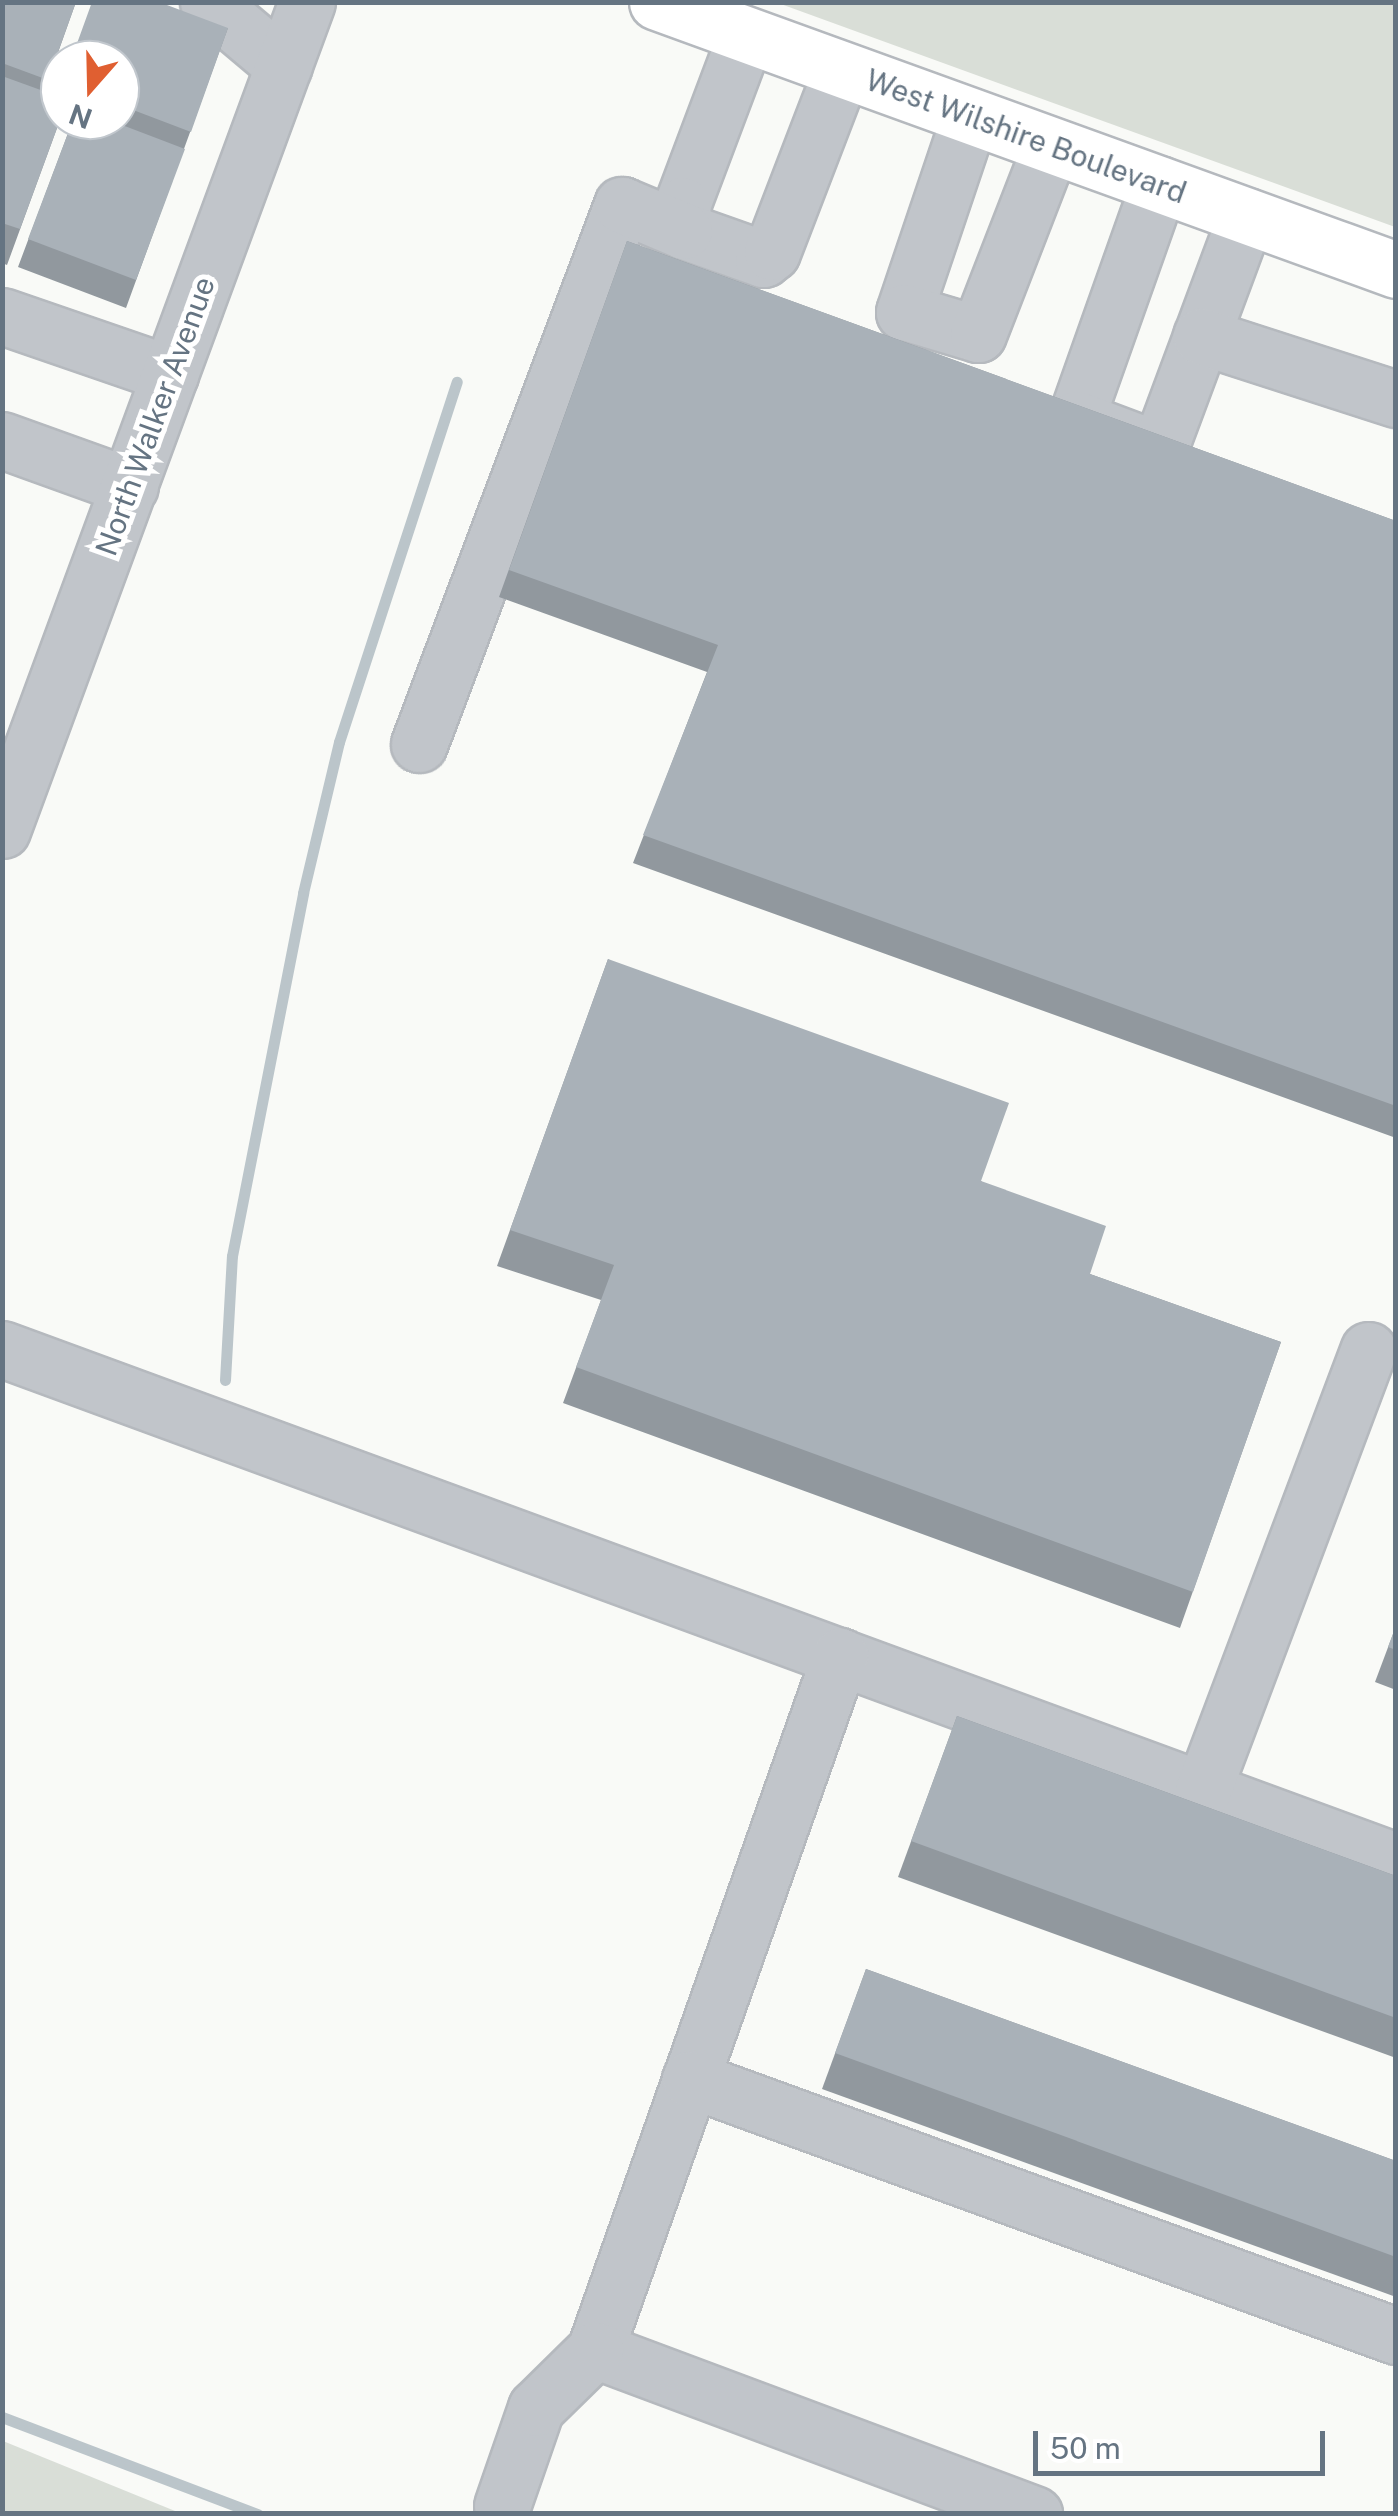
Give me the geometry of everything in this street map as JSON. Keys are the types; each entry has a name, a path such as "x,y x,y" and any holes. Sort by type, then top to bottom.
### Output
{"main road":[{"name":"West Wilshire Boulevard","path":"657,2 1396,270"}],"street":[{"path":"208,2 284,66"},
{"name":"North Walker Avenue","path":"2,830 307,2"},
{"path":"684,230 682,205 746,34"},
{"path":"418,744 622,205 763,259 772,252 842,70"},
{"path":"970,116 904,312 978,334 1051,146"},
{"path":"1159,184 1076,419 1158,450 1246,216"},
{"path":"2,316 170,374"},
{"path":"1201,336 1396,399"},
{"path":"2,440 130,486"},
{"path":"2,1349 1396,1860"},
{"path":"1203,1790 1368,1350"},
{"path":"502,2506 536,2408 595,2350 840,1656"},
{"path":"690,2079 1396,2336"},
{"path":"595,2350 1034,2514"}],"shaded area":[{"path":"778,3 1395,3 1395,227"},
{"path":"3,2441 180,2513 3,2513"}],"building":[{"path":"2,2 76,2 62,40 40,40 40,77 2,63"},
{"path":"92,2 159,2 228,28 191,132 140,113 140,40 78,40"},
{"path":"2,76 40,90 40,140 53,140 20,229 2,223"},
{"path":"140,132 185,149 136,280 28,239 65,140 140,140"},
{"path":"627,241 1396,521 1396,1106 643,835 718,645 509,570"},
{"path":"608,959 1009,1103 981,1181 1106,1226 1090,1274 1281,1342 1193,1592 576,1367 614,1265 510,1230"},
{"path":"1396,1626 1396,1650 1388,1647"},
{"path":"957,1716 1396,1876 1396,2018 911,1841"},
{"path":"866,1969 1396,2161 1396,2257 835,2053"}],"waterway":[{"path":"225,1380 232,1256 303,893 339,742 457,382"},
{"path":"2,2417 258,2514"}]}
